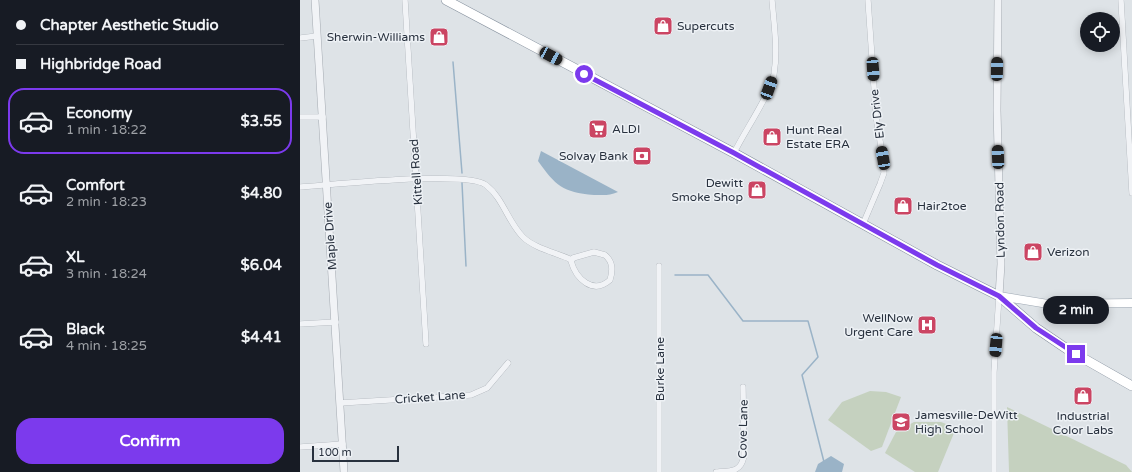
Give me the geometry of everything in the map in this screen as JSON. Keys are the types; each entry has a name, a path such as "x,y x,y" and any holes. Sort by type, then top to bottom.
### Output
{"highway":[{"path":"446,0 734,153 963,279 999,296 1036,328 1067,349 1132,386"}],"main road":[{"path":"999,296 1048,304 1132,303"}],"street":[{"name":"Maple Drive","path":"315,0 336,322 344,472"},
{"name":"Kittell Road","path":"405,0 426,344"},
{"path":"734,153 769,88 774,75 775,47 772,0"},
{"name":"Ely Drive","path":"863,224 884,173 876,116 868,0"},
{"name":"Lyndon Road","path":"998,0 996,110 1001,264 999,296"},
{"path":"1120,0 1131,149 1132,193"},
{"path":"300,38 317,36"},
{"path":"300,117 323,117"},
{"path":"300,187 416,179 462,178 476,180 485,184 501,204 516,230 528,242 572,260"},
{"path":"594,252 605,255 611,262 612,270 610,280 599,287 586,284 573,267 572,260 583,254 594,252"},
{"name":"Burke Lane","path":"659,266 659,472"},
{"path":"994,472 993,386 999,296"},
{"path":"300,324 336,322"},
{"name":"Cricket Lane","path":"340,403 471,395 487,388 508,363"},
{"name":"Cove Lane","path":"716,472 737,470 743,466 743,387"},
{"path":"300,446 343,444"}],"green space":[{"path":"870,391 886,392 901,397 882,447 871,451 828,420 842,402"},
{"path":"1007,407 1126,465 1132,472 1009,472"},
{"path":"914,422 941,422 956,428 938,472 915,472 885,453 896,432"}],"water":[{"path":"541,151 618,192 609,195 594,195 567,190 555,182 538,161"},
{"path":"831,456 844,464 842,472 815,472 818,464"}],"waterway":[{"path":"453,62 462,173"},
{"path":"462,183 466,266"},
{"path":"675,275 708,275 743,321 808,321 818,357 802,375 824,462"}],"place":[{"name":"Supercuts","path":"663,26"},
{"name":"Sherwin-Williams","path":"439,37"},
{"name":"ALDI","path":"598,129"},
{"name":"Hunt Real Estate ERA","path":"772,137"},
{"name":"Solvay Bank","path":"642,156"},
{"name":"Dewitt Smoke Shop","path":"757,190"},
{"name":"Hair2toe","path":"903,206"},
{"name":"Verizon","path":"1033,252"},
{"name":"WellNow Urgent Care","path":"927,325"},
{"name":"Industrial Color Labs","path":"1083,396"},
{"name":"Jamesville-DeWitt High School","path":"901,422"}],"route":[{"path":"584,74 734,153 976,286 999,296 1036,328 1076,354"}]}
